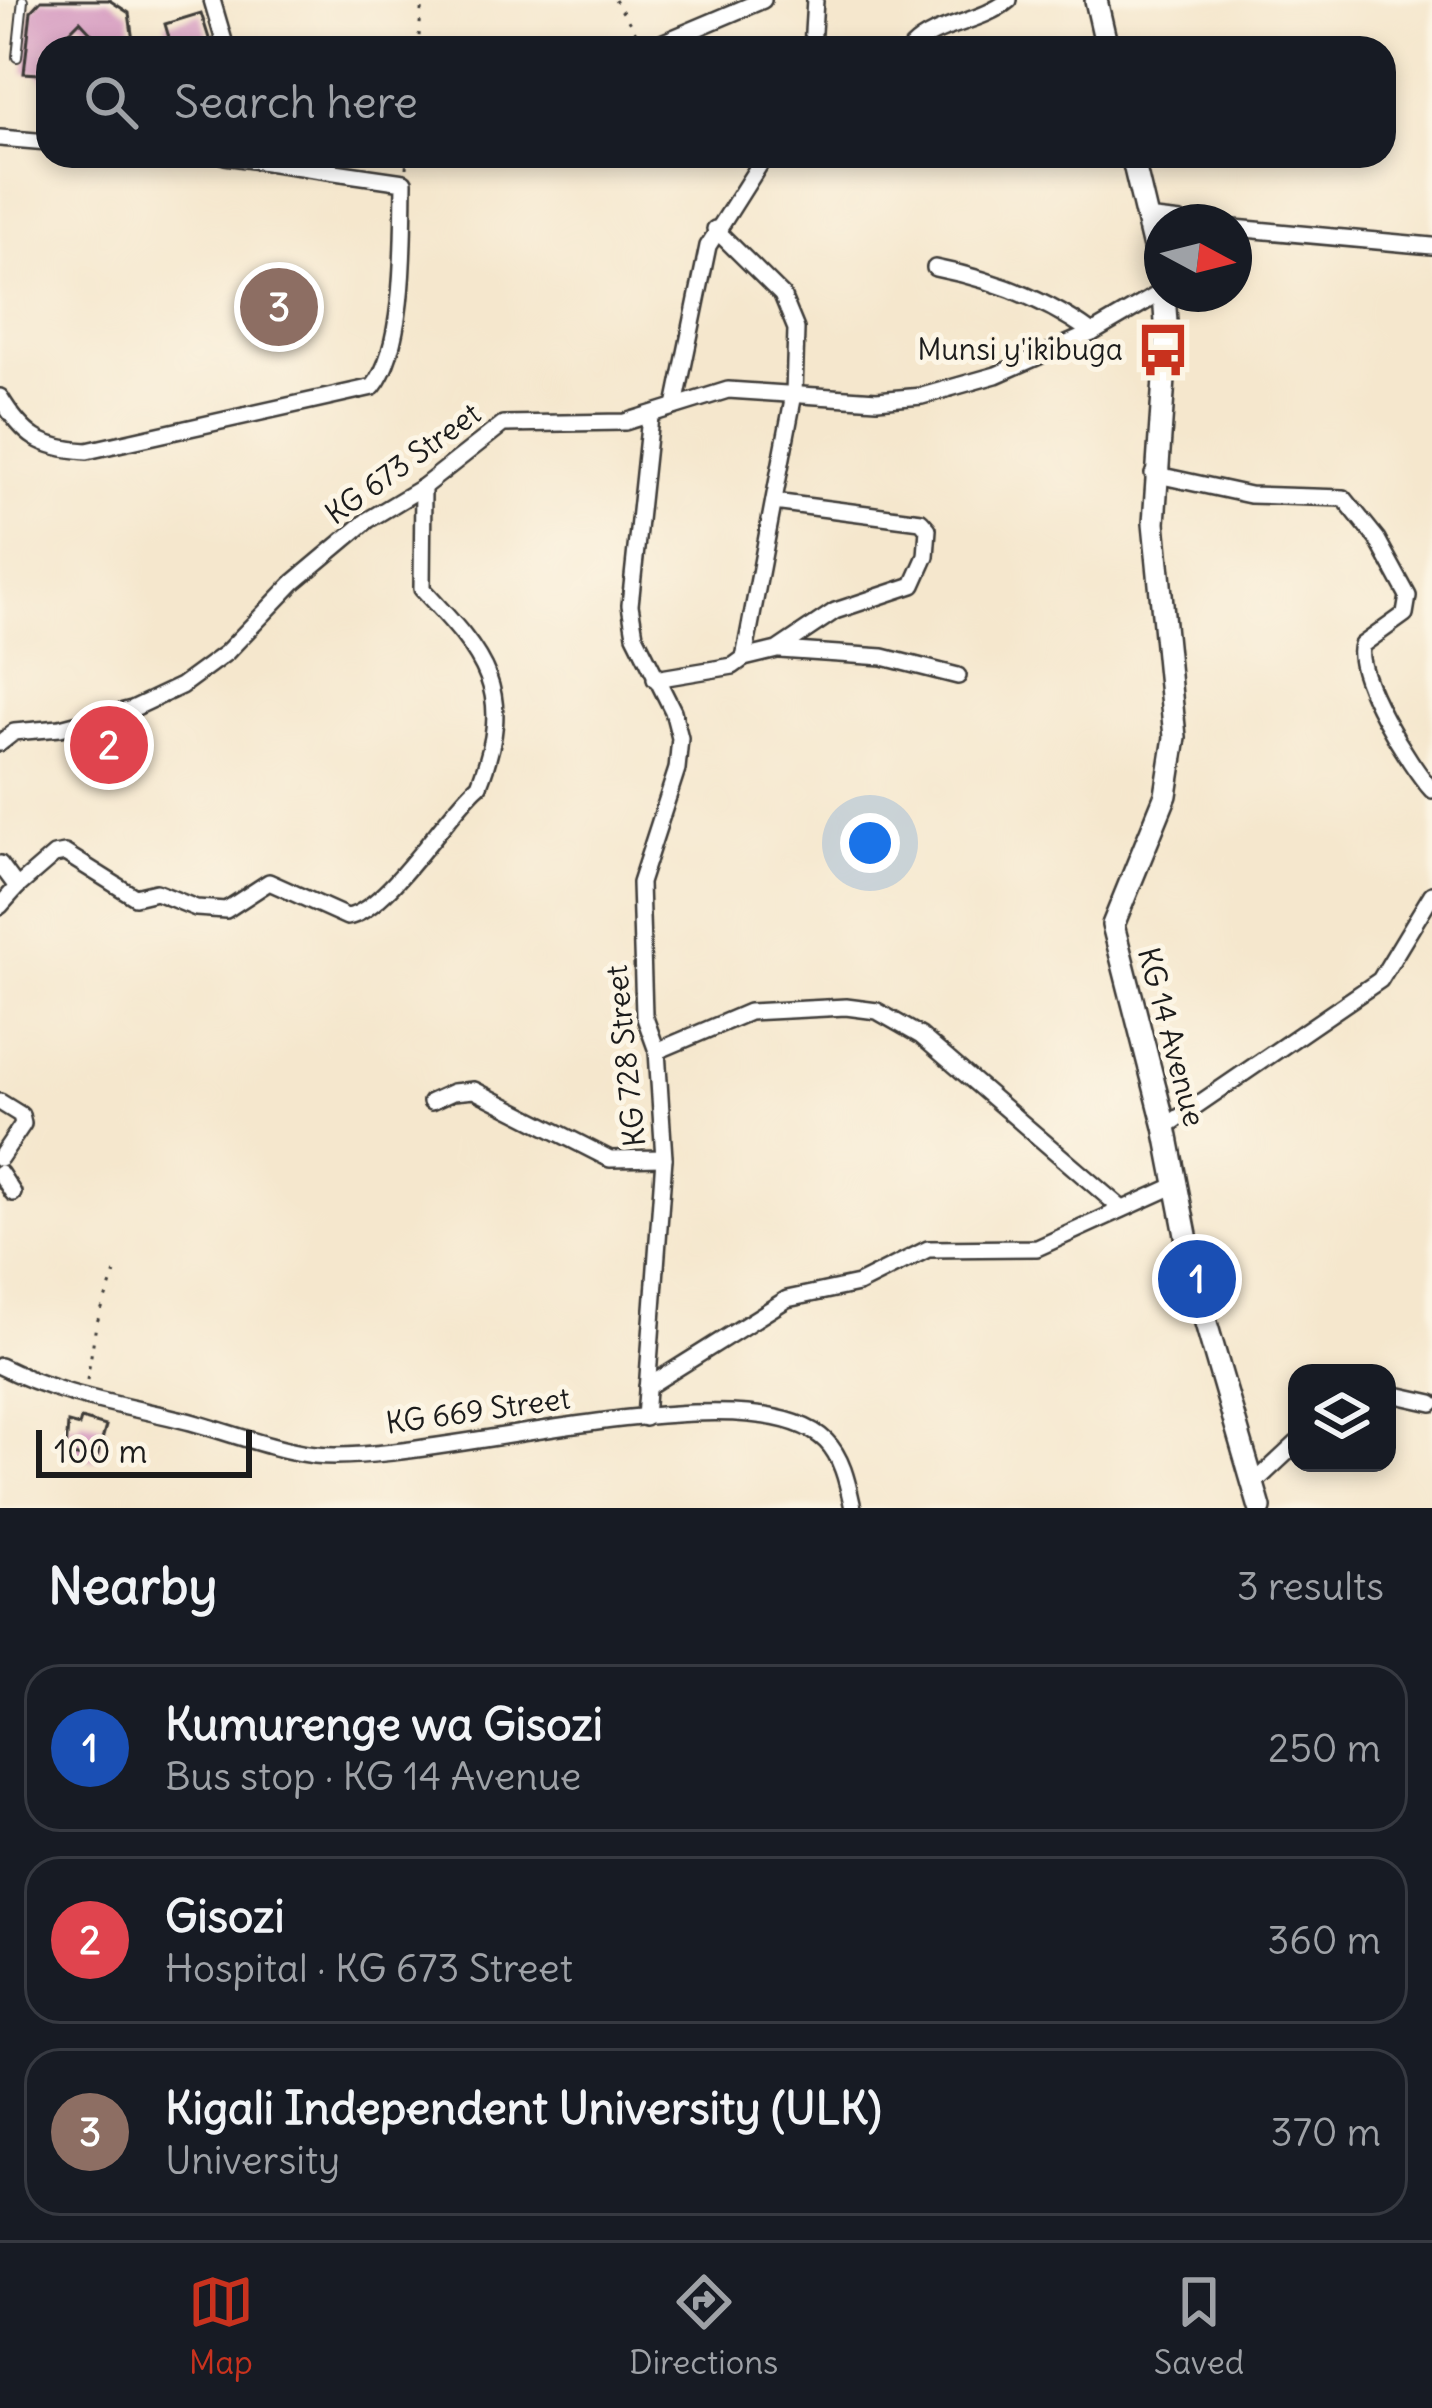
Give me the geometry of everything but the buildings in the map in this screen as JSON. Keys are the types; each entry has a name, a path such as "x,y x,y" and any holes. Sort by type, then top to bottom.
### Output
{"main road":[{"path":"1096,0 1104,36"},
{"path":"1135,168 1144,209"},
{"name":"KG 14 Avenue","path":"1164,312 1166,358 1154,474 1175,737 1166,795 1113,925 1165,1127 1197,1292 1261,1508"}],"street":[{"path":"212,0 222,36"},
{"path":"678,36 763,0"},
{"path":"813,36 815,0"},
{"path":"927,36 953,30 1009,0"},
{"path":"0,138 36,141"},
{"path":"0,397 19,428 39,445 87,451 373,387 387,370 403,249 404,182 322,168"},
{"path":"675,406 715,229 757,168"},
{"path":"715,229 782,296 796,329 794,394 744,658"},
{"path":"1252,230 1432,246"},
{"path":"935,268 977,276 1042,303 1092,332"},
{"name":"KG 673 Street","path":"0,742 7,734 60,728 132,709 181,686 226,653 294,582 368,520 423,487 503,424 650,417 728,390 877,400 922,396 996,375 1144,303"},
{"name":"KG 728 Street","path":"644,1418 664,1158 657,1051 644,1015 640,883 677,769 680,738 673,711 635,634 629,574 650,417"},
{"path":"1154,474 1250,495 1330,496 1352,505 1408,596 1406,614 1362,645 1359,659 1395,737 1432,790"},
{"path":"0,906 54,855 65,853 135,897 156,892 196,908 226,910 262,885 275,883 346,917 363,911 419,859 452,808 479,785 496,692 467,641 422,589 423,487"},
{"path":"774,502 921,521 928,529 926,556 914,585 835,610 777,650"},
{"path":"655,680 733,666 744,658 777,650 883,657 958,676"},
{"path":"0,864 17,887"},
{"path":"1165,1127 1380,980 1432,894"},
{"path":"657,1051 749,1012 845,1007 877,1011 921,1036 1122,1209"},
{"path":"431,1102 453,1091 475,1090 610,1160 664,1158"},
{"path":"0,1102 23,1118 0,1158"},
{"path":"0,1173 13,1193"},
{"path":"647,1387 787,1300 858,1283 928,1249 1036,1248 1174,1186"},
{"name":"KG 669 Street","path":"0,1366 82,1399 315,1455 415,1452 529,1428 768,1414 825,1440 843,1469 854,1508"},
{"path":"1396,1395 1432,1403"},
{"path":"1252,1485 1288,1451"}],"lane":[{"path":"17,58 23,0"}],"path":[{"path":"419,36 422,0"},
{"path":"615,0 636,36"},
{"path":"82,1399 96,1324 117,1268"}],"place":[{"name":"Kigali Independent University (ULK)","path":"279,307"},
{"name":"Munsi y'ikibuga","path":"1163,350"},
{"name":"Gisozi","path":"109,745"},
{"name":"Kumurenge wa Gisozi","path":"1197,1279"}]}
